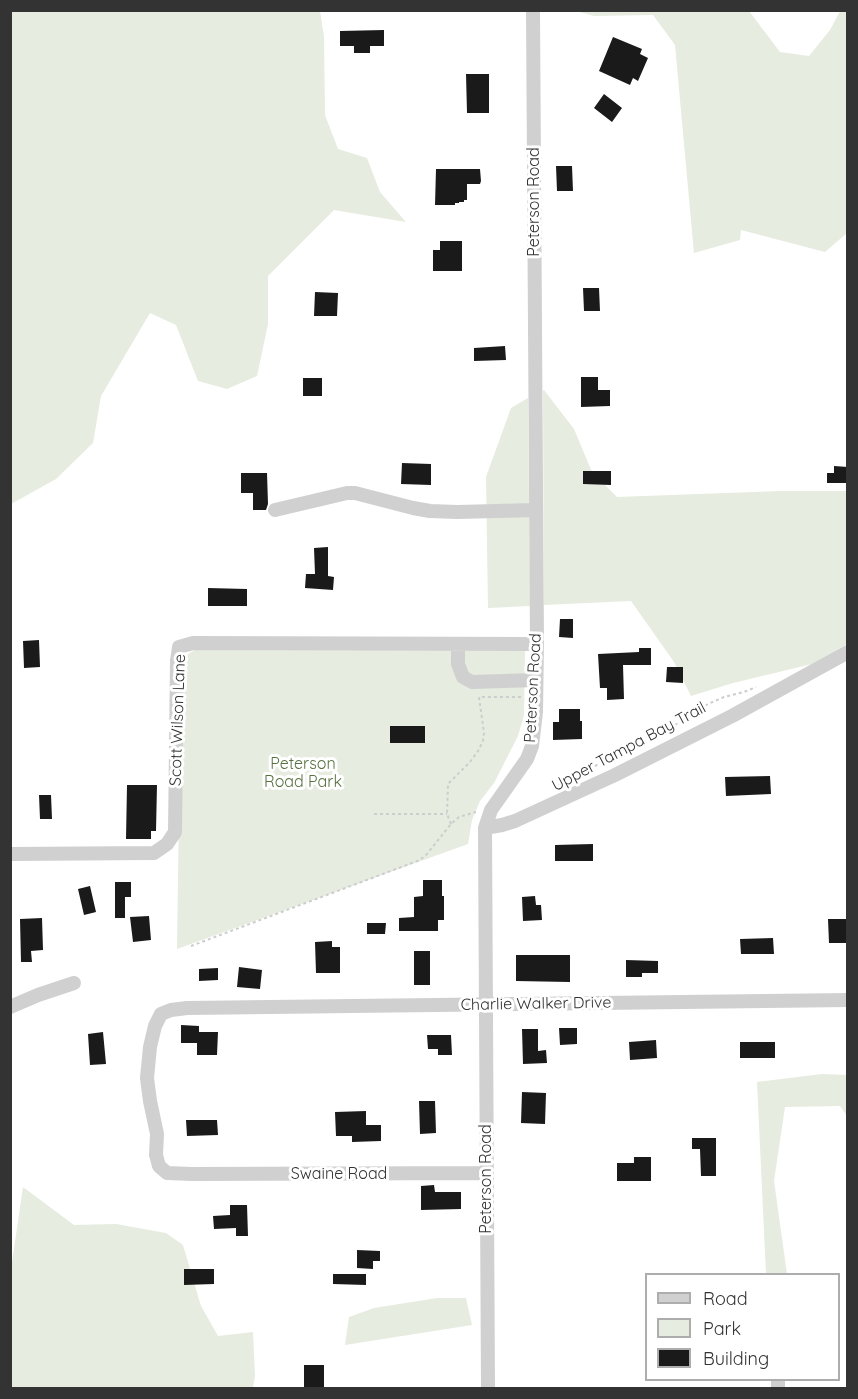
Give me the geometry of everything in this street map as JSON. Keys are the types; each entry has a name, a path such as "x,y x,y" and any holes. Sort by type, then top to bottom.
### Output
{"street":[{"name":"Peterson Road","path":"488,1389 485,828 491,810 527,759 532,746 536,712 533,10"},
{"path":"275,510 355,493 430,511 536,510"},
{"name":"Scott Wilson Lane","path":"10,855 154,853 167,844 175,832 179,647 193,643 537,644"},
{"path":"458,644 458,664 463,677 472,682 536,680"},
{"path":"485,828 514,821 615,775 732,716 848,652"},
{"path":"10,1007 74,983"},
{"name":"Charlie Walker Drive","path":"192,1174 167,1173 159,1166 156,1155 157,1134 147,1078 150,1047 155,1026 161,1014 171,1010 225,1007 848,1000"},
{"name":"Swaine Road","path":"192,1174 486,1173"}],"path":[{"name":"Upper Tampa Bay Trail","path":"551,789 675,725 708,704 764,684"},
{"path":"451,824 447,814 447,784 470,762 483,741 479,697 525,696"},
{"path":"191,946 420,860 459,817 491,810"},
{"path":"374,814 447,814"}],"green space":[{"path":"11,10 320,11 324,37 325,115 338,149 367,158 380,192 406,222 334,210 268,276 268,324 257,376 227,389 198,381 176,325 150,313 101,396 93,443 56,479 11,504"},
{"path":"576,11 749,11 780,52 809,56 830,30 840,11 847,11 847,233 825,252 741,230 740,240 694,253 675,45 653,15 594,16"},
{"path":"544,390 574,429 592,472 617,497 847,491 847,644 812,664 733,683 691,696 674,662 631,601 544,605"},
{"path":"528,398 530,606 488,608 486,477 511,408"},
{"name":"Peterson Road Park","path":"525,649 524,715 518,736 494,783 480,801 472,820 468,844 177,949 181,667 188,654 195,650"},
{"path":"822,1074 847,1075 847,1116 840,1106 785,1107 774,1181 787,1273 766,1273 757,1082"},
{"path":"23,1187 74,1225 116,1224 166,1233 183,1245 201,1306 218,1336 253,1332 255,1376 253,1388 12,1388 10,1365 11,1269"},
{"path":"437,1298 466,1298 472,1325 345,1345 349,1317 374,1308"}],"building":[{"path":"384,30 384,46 370,46 370,53 354,53 354,46 340,46 340,31"},
{"path":"613,37 642,49 640,54 648,58 638,81 633,78 630,85 599,71"},
{"path":"466,74 489,74 489,113 467,113"},
{"path":"604,94 622,108 612,122 594,108"},
{"path":"556,166 572,166 573,191 557,191"},
{"path":"436,169 480,169 481,181 480,184 467,184 467,200 464,202 455,203 455,205 435,205"},
{"path":"440,241 462,241 462,271 433,271 433,250 440,250"},
{"path":"583,288 599,288 600,311 584,311"},
{"path":"315,292 338,293 337,316 314,316"},
{"path":"505,346 506,360 474,361 474,348"},
{"path":"581,377 598,377 598,390 610,390 610,406 581,407"},
{"path":"303,378 322,378 322,396 303,396"},
{"path":"402,463 431,464 431,485 401,484"},
{"path":"834,466 848,467 848,483 827,483 827,473 834,473"},
{"path":"583,471 611,471 611,485 583,484"},
{"path":"241,473 267,473 268,504 266,510 253,510 253,493 241,493"},
{"path":"328,547 328,576 334,577 333,590 305,588 306,574 315,574 314,548"},
{"path":"208,588 247,589 247,606 208,606"},
{"path":"560,619 573,619 573,638 559,637"},
{"path":"39,640 40,667 24,668 23,641"},
{"path":"639,648 651,648 651,665 623,665 624,699 607,700 607,688 600,688 598,654 639,652"},
{"path":"667,667 683,667 683,683 666,682"},
{"path":"559,709 580,709 582,739 553,740 553,722 559,722"},
{"path":"390,726 425,726 425,743 390,743"},
{"path":"770,776 771,794 726,796 725,777"},
{"path":"127,785 157,785 156,831 151,831 151,839 126,839"},
{"path":"39,795 51,795 52,819 40,819"},
{"path":"593,844 593,861 555,861 555,845"},
{"path":"423,880 442,880 444,920 438,920 438,931 399,931 399,918 414,917 414,897 423,896"},
{"path":"115,882 131,882 131,897 125,897 125,918 115,918"},
{"path":"90,886 96,912 84,915 78,889"},
{"path":"535,896 536,905 541,905 542,920 523,921 522,897"},
{"path":"149,916 151,940 133,942 130,917"},
{"path":"42,918 43,950 31,951 32,962 21,962 20,919"},
{"path":"828,919 848,919 848,943 829,943"},
{"path":"367,923 386,923 385,934 367,934"},
{"path":"773,938 774,954 741,954 740,939"},
{"path":"332,941 332,947 340,947 340,973 316,973 315,942"},
{"path":"414,951 430,951 430,985 414,985"},
{"path":"516,955 570,955 570,982 516,981"},
{"path":"626,960 658,961 658,973 642,973 642,977 626,977"},
{"path":"239,967 262,970 260,989 237,987"},
{"path":"218,968 218,980 199,981 199,969"},
{"path":"181,1025 199,1026 199,1032 218,1032 217,1055 197,1055 197,1043 181,1043"},
{"path":"559,1028 577,1028 577,1044 560,1045"},
{"path":"522,1029 538,1029 538,1051 546,1050 547,1063 523,1064"},
{"path":"103,1032 106,1064 90,1065 88,1034"},
{"path":"427,1035 451,1035 452,1055 438,1055 438,1049 428,1049"},
{"path":"656,1040 657,1058 630,1060 629,1042"},
{"path":"740,1042 775,1042 775,1058 740,1058"},
{"path":"522,1092 546,1093 545,1124 521,1123"},
{"path":"419,1101 435,1101 436,1133 420,1134"},
{"path":"366,1111 366,1125 381,1125 381,1141 352,1142 352,1136 336,1136 335,1112"},
{"path":"186,1120 217,1120 218,1135 187,1136"},
{"path":"692,1138 716,1138 716,1176 701,1176 700,1149 692,1149"},
{"path":"634,1157 651,1157 651,1181 617,1181 617,1163 634,1163"},
{"path":"434,1185 435,1192 461,1192 461,1209 421,1210 421,1186"},
{"path":"230,1205 247,1205 248,1236 236,1236 236,1228 214,1229 213,1216 230,1215"},
{"path":"357,1250 380,1251 380,1261 373,1261 373,1269 357,1268"},
{"path":"184,1269 214,1269 214,1284 184,1285"},
{"path":"333,1274 366,1274 366,1285 333,1284"},
{"path":"304,1365 324,1365 324,1389 304,1389"}]}
